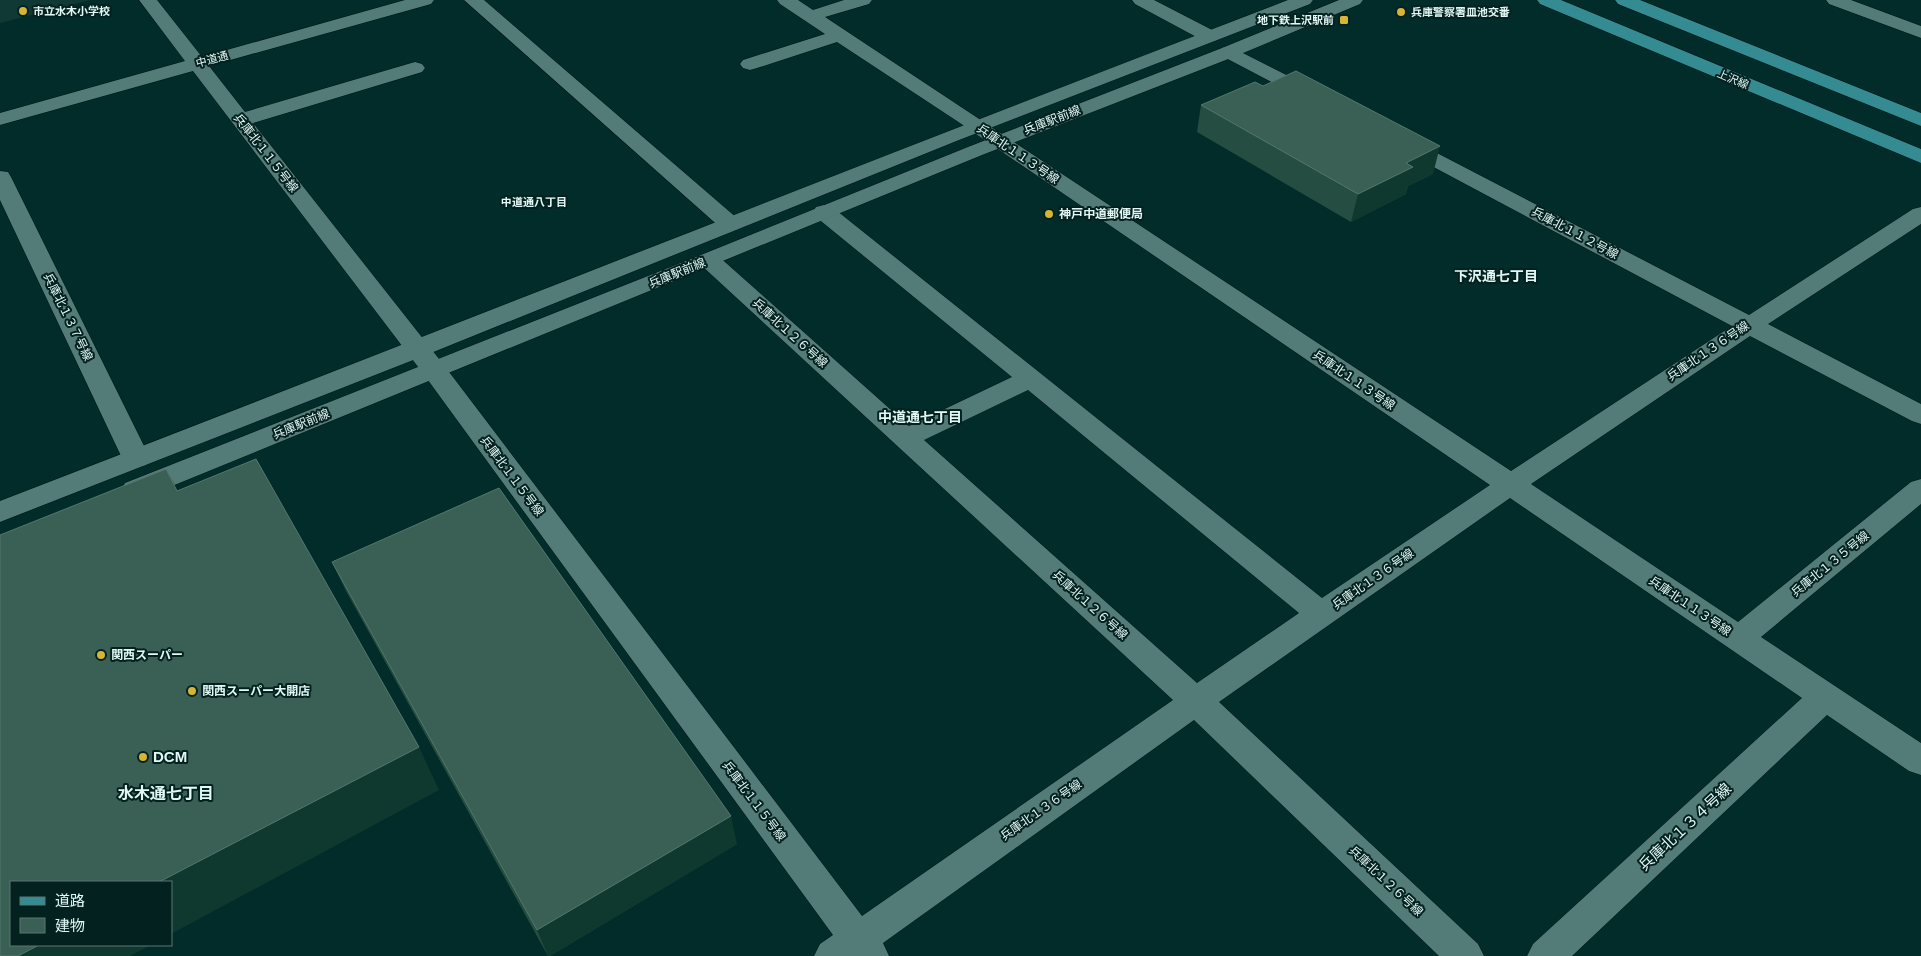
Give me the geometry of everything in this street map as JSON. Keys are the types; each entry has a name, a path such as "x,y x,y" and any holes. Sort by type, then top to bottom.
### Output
{"main road":[{"name":"上沢線","path":"1546,0 1921,157"},
{"path":"1624,0 1921,120"}],"street":[{"name":"兵庫北１１５号線","path":"148,0 434,370 863,948"},
{"name":"中道通","path":"0,119 425,0"},
{"path":"473,0 730,224"},
{"name":"兵庫北１１３号線","path":"786,0 977,126 1921,761"},
{"path":"811,16 863,0"},
{"path":"1141,0 1209,36"},
{"name":"兵庫駅前線","path":"0,512 417,349 977,126 1304,0"},
{"name":"兵庫駅前線","path":"111,500 709,260 999,141 1229,52 1354,0"},
{"path":"1835,0 1921,32"},
{"path":"750,64 839,35"},
{"path":"1229,52 1326,103"},
{"path":"241,120 415,68"},
{"name":"兵庫北１１２号線","path":"1388,135 1920,413"},
{"name":"兵庫北１３７号線","path":"0,177 136,458"},
{"path":"824,212 1321,614"},
{"name":"兵庫北１３６号線","path":"833,956 863,948 1196,701 1321,614 1749,324 1921,214"},
{"name":"兵庫北１２６号線","path":"709,260 1196,701 1465,956"},
{"path":"906,438 1030,379"},
{"name":"兵庫北１３５号線","path":"1738,639 1921,489"},
{"name":"兵庫北１３４号線","path":"1546,956 1825,697"}],"shaded area":[{"name":"市立水木小学校","path":"0,0 90,0 0,23"}],"building":[{"path":"1296,71 1440,146 1406,163 1413,167 1358,194 1201,105 1255,82 1263,86"},
{"name":"関西スーパー大開店","path":"256,459 419,747 161,881 10,881 10,946 37,946 18,956 0,956 0,535 166,469 177,491"},
{"path":"499,488 731,816 537,930 332,562"}],"place":[{"name":"市立水木小学校","path":"23,11"},
{"name":"兵庫警察署皿池交番","path":"1401,12"},
{"name":"地下鉄上沢駅前","path":"1344,20"},
{"name":"神戸中道郵便局","path":"1049,214"},
{"name":"関西スーパー","path":"101,655"},
{"name":"関西スーパー大開店","path":"192,691"},
{"name":"DCM","path":"143,757"}],"district":[{"name":"中道通八丁目","path":"534,202"},
{"name":"下沢通七丁目","path":"1496,276"},
{"name":"中道通七丁目","path":"920,417"},
{"name":"水木通七丁目","path":"166,793"}]}
